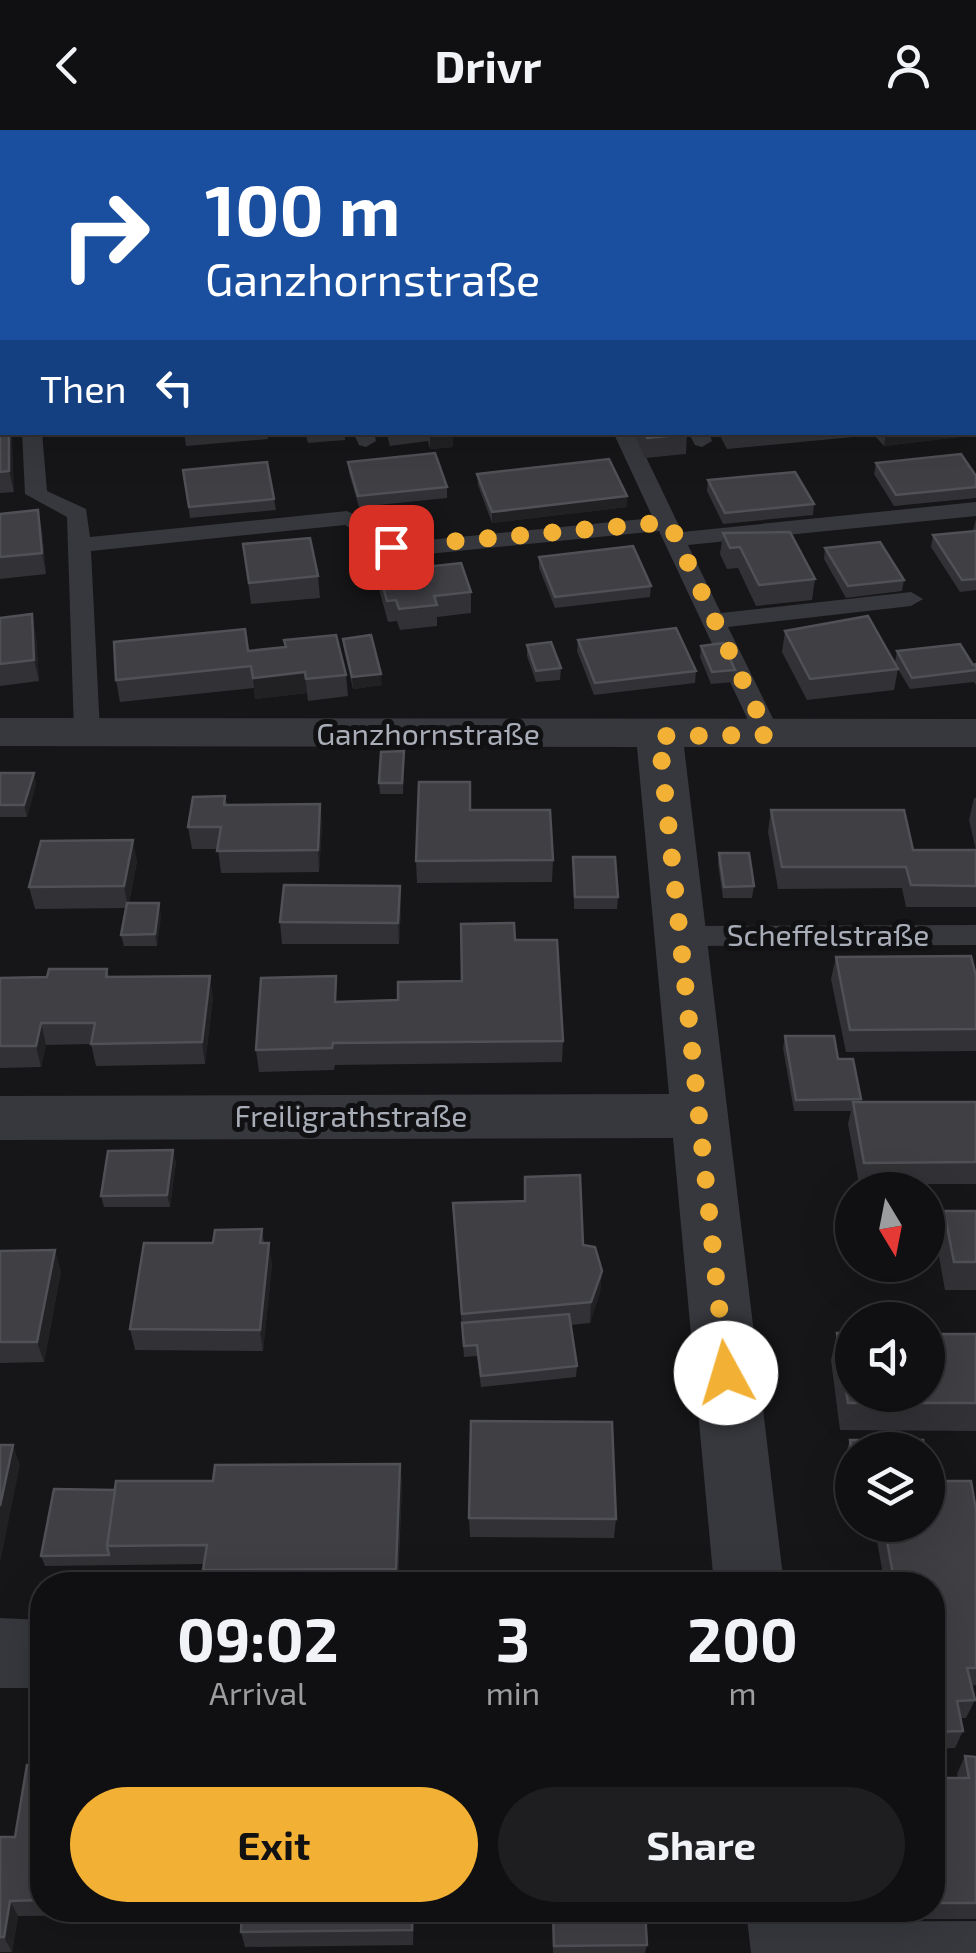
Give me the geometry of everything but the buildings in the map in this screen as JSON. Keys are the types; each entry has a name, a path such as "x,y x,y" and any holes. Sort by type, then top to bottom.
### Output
{"street":[{"name":"Ganzhornstraße","path":"0,732 976,734"},
{"path":"659,736 748,1572"},
{"name":"Freiligrathstraße","path":"0,1118 702,1116"},
{"path":"0,1654 30,1654"}],"lane":[{"path":"32,435 36,494 78,514 87,732"},
{"path":"625,435 768,735"},
{"path":"79,545 347,518 364,522 391,547 408,548 976,509"},
{"path":"18,515 70,510"},
{"path":"714,621 911,598"},
{"name":"Scheffelstraße","path":"679,936 976,936"},
{"path":"789,1936 976,1943"}],"route":[{"path":"391,547 669,522 768,735 659,736 702,1116 726,1373"}]}
